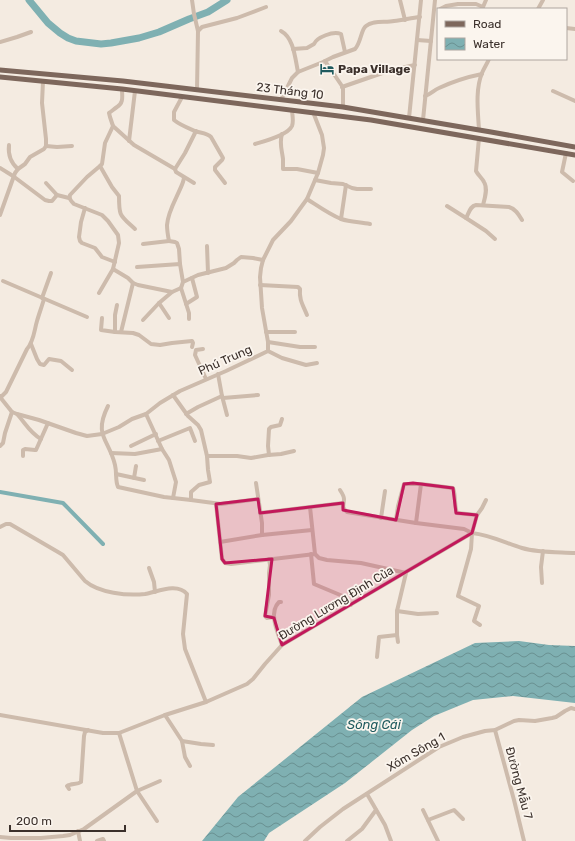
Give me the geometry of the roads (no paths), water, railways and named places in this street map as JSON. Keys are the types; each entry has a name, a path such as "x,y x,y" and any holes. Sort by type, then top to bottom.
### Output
{"main road":[{"name":"23 Tháng 10","path":"0,70 123,82 343,107 575,147"},
{"name":"23 Tháng 10","path":"0,77 122,89 313,112 422,128 575,155"},
{"path":"196,98 197,90"},
{"path":"408,126 409,118"},
{"path":"422,128 423,120"},
{"path":"479,130 479,138"}],"street":[{"path":"192,0 192,7 198,31 197,90"},
{"path":"400,0 405,20"},
{"path":"409,118 421,0"},
{"path":"423,120 431,41 437,10 435,0"},
{"path":"442,8 458,4 476,4 483,8 486,0"},
{"path":"198,31 202,27 237,18 266,6"},
{"path":"282,100 292,78 298,72 357,47 363,29 366,25 378,22 405,20 420,17"},
{"path":"280,31 290,38 298,72"},
{"path":"0,42 30,32"},
{"path":"293,49 307,48 318,40 337,33 341,34 345,52"},
{"path":"417,40 431,41"},
{"path":"479,130 478,94 482,74 489,60"},
{"path":"325,61 343,89 343,107"},
{"path":"342,87 391,70 414,65"},
{"path":"426,96 437,88 482,74"},
{"path":"0,216 13,176 18,169 22,167 34,154 44,149 46,146 42,103 43,81"},
{"path":"122,89 121,104 109,113 114,126 129,141 175,169 176,172 184,178 194,183"},
{"path":"129,141 135,91"},
{"path":"553,91 575,101"},
{"path":"182,97 174,112 174,120 211,137 223,158 215,167 215,170 225,183"},
{"path":"255,144 274,138 292,126 292,110"},
{"name":"Phú Trung","path":"0,397 12,412 48,423 76,434 92,436 102,434 119,427 132,419 146,414 173,395 268,351 268,342 262,308 260,273 263,260 273,240 291,222 307,199 318,173 324,148 322,135 313,112"},
{"path":"69,198 87,177 102,164 105,143 114,126"},
{"path":"175,169 196,131"},
{"path":"282,134 281,150 283,169 297,169 318,173"},
{"path":"479,138 476,171 485,183 486,187 483,205"},
{"path":"9,145 11,159 18,169"},
{"path":"46,146 72,146"},
{"path":"566,153 562,172 573,181"},
{"path":"100,166 119,196 119,211 122,217 135,229"},
{"path":"0,168 45,200 52,201 57,195"},
{"path":"169,241 167,230 168,218 184,178"},
{"path":"315,180 343,184 357,189 371,190"},
{"path":"46,183 57,195 69,198 74,204 100,214 108,221 118,235 119,243 113,269 99,293"},
{"path":"341,219 346,185"},
{"path":"307,199 341,219 370,224"},
{"path":"466,218 473,205 483,205 513,208 522,220"},
{"path":"447,206 486,230 495,239"},
{"path":"85,208 81,222 79,237 80,241 93,246 102,257 115,262"},
{"path":"142,244 169,241 178,243 183,282 181,288 189,313 189,319"},
{"path":"207,246 208,273"},
{"path":"183,282 226,268 241,257 263,260"},
{"path":"137,267 180,264"},
{"path":"113,269 128,278 133,283 143,287 172,292"},
{"path":"0,397 6,392 27,349 31,344 51,273"},
{"path":"186,304 197,297 192,278"},
{"path":"2,281 87,317"},
{"path":"121,332 133,283"},
{"path":"260,284 298,287 300,289 299,297 307,315"},
{"path":"143,320 172,292 181,288"},
{"path":"159,303 169,318"},
{"path":"115,332 115,315 117,305"},
{"path":"102,318 101,330 133,333 139,335 151,344 160,345 192,341 192,347"},
{"path":"266,332 295,332"},
{"path":"268,342 300,347 315,347"},
{"path":"31,344 40,364 44,364 49,359 60,360 72,370"},
{"path":"203,348 196,350 195,355 206,379"},
{"path":"268,351 282,358 306,365 317,363"},
{"path":"218,374 227,415"},
{"path":"173,395 186,414 198,425 201,430 207,456 210,482 198,485 191,492 191,500"},
{"path":"186,414 198,407 222,397 258,395"},
{"path":"108,406 102,422 102,434 115,465 118,487 164,497 216,504 258,499"},
{"path":"0,446 3,443 12,412"},
{"path":"17,414 30,432 41,440"},
{"path":"146,414 158,441 169,460 176,482 173,498"},
{"path":"269,455 269,429 280,425 282,419"},
{"path":"23,456 23,450 25,449 36,450 48,423"},
{"path":"158,441 190,428 195,441"},
{"path":"131,446 156,434"},
{"path":"111,453 135,454 162,449"},
{"path":"207,456 237,456 251,458 294,451"},
{"path":"134,478 136,466"},
{"path":"116,474 144,480"},
{"path":"256,483 262,523 262,535"},
{"path":"396,520 404,484 407,483 453,488 457,513 477,515"},
{"path":"416,524 421,484"},
{"path":"340,490 344,499 343,506 347,512 416,524 464,529 472,533 487,536 522,548 543,552 575,554"},
{"path":"380,518 385,492"},
{"path":"480,625 474,621 479,606 458,596 471,549 472,533 477,515 486,500"},
{"path":"260,513 343,503"},
{"path":"216,504 222,559 225,563 231,564 313,554 319,558 327,560 362,563 406,573 397,611 398,642"},
{"path":"310,507 314,584 345,597 351,605"},
{"path":"0,527 10,524 63,555 88,584 100,590 124,594 145,594 175,589 185,592 187,594 183,634 185,649 206,702"},
{"path":"220,542 262,535 312,530"},
{"name":"Đường Lương Định Của","path":"0,714 103,733 119,733 165,715 206,702 246,684 253,679 264,664 282,645 472,533"},
{"path":"542,583 541,567 543,552"},
{"path":"269,559 269,596 265,616 267,618 273,617"},
{"path":"149,568 156,592"},
{"path":"281,602 276,604 273,617 282,645"},
{"path":"397,611 418,614 437,613"},
{"path":"376,657 379,637 397,635"},
{"name":"Xóm Sông 1","path":"305,841 343,809 440,747 463,737 495,730 514,721 534,721 552,718 571,708 575,709"},
{"path":"165,715 182,740 185,757 190,766"},
{"path":"69,789 67,786 81,782 84,736 85,732 88,730"},
{"name":"Đường Mẫu 7","path":"495,730 524,841"},
{"path":"119,733 137,791 157,821"},
{"path":"182,740 214,745"},
{"path":"0,837 63,836 84,829 137,791 160,782"},
{"path":"366,794 385,824 390,841"},
{"path":"347,841 362,829 376,810"},
{"path":"423,810 438,841"},
{"path":"428,820 454,810 463,819"},
{"path":"78,831 80,841"},
{"path":"97,841 104,839 104,841"}],"water":[{"name":"Sông Cái","path":"519,641 549,645 575,646 575,703 513,696 473,700 434,716 412,730 345,783 269,833 264,841 202,841 238,797 362,697 475,643"}],"waterway":[{"path":"29,0 48,23 68,38 76,41 101,44 139,38 159,32 208,12 227,0"},
{"path":"0,492 63,503 103,544"}],"place":[{"name":"Papa Village","path":"327,69"}]}
